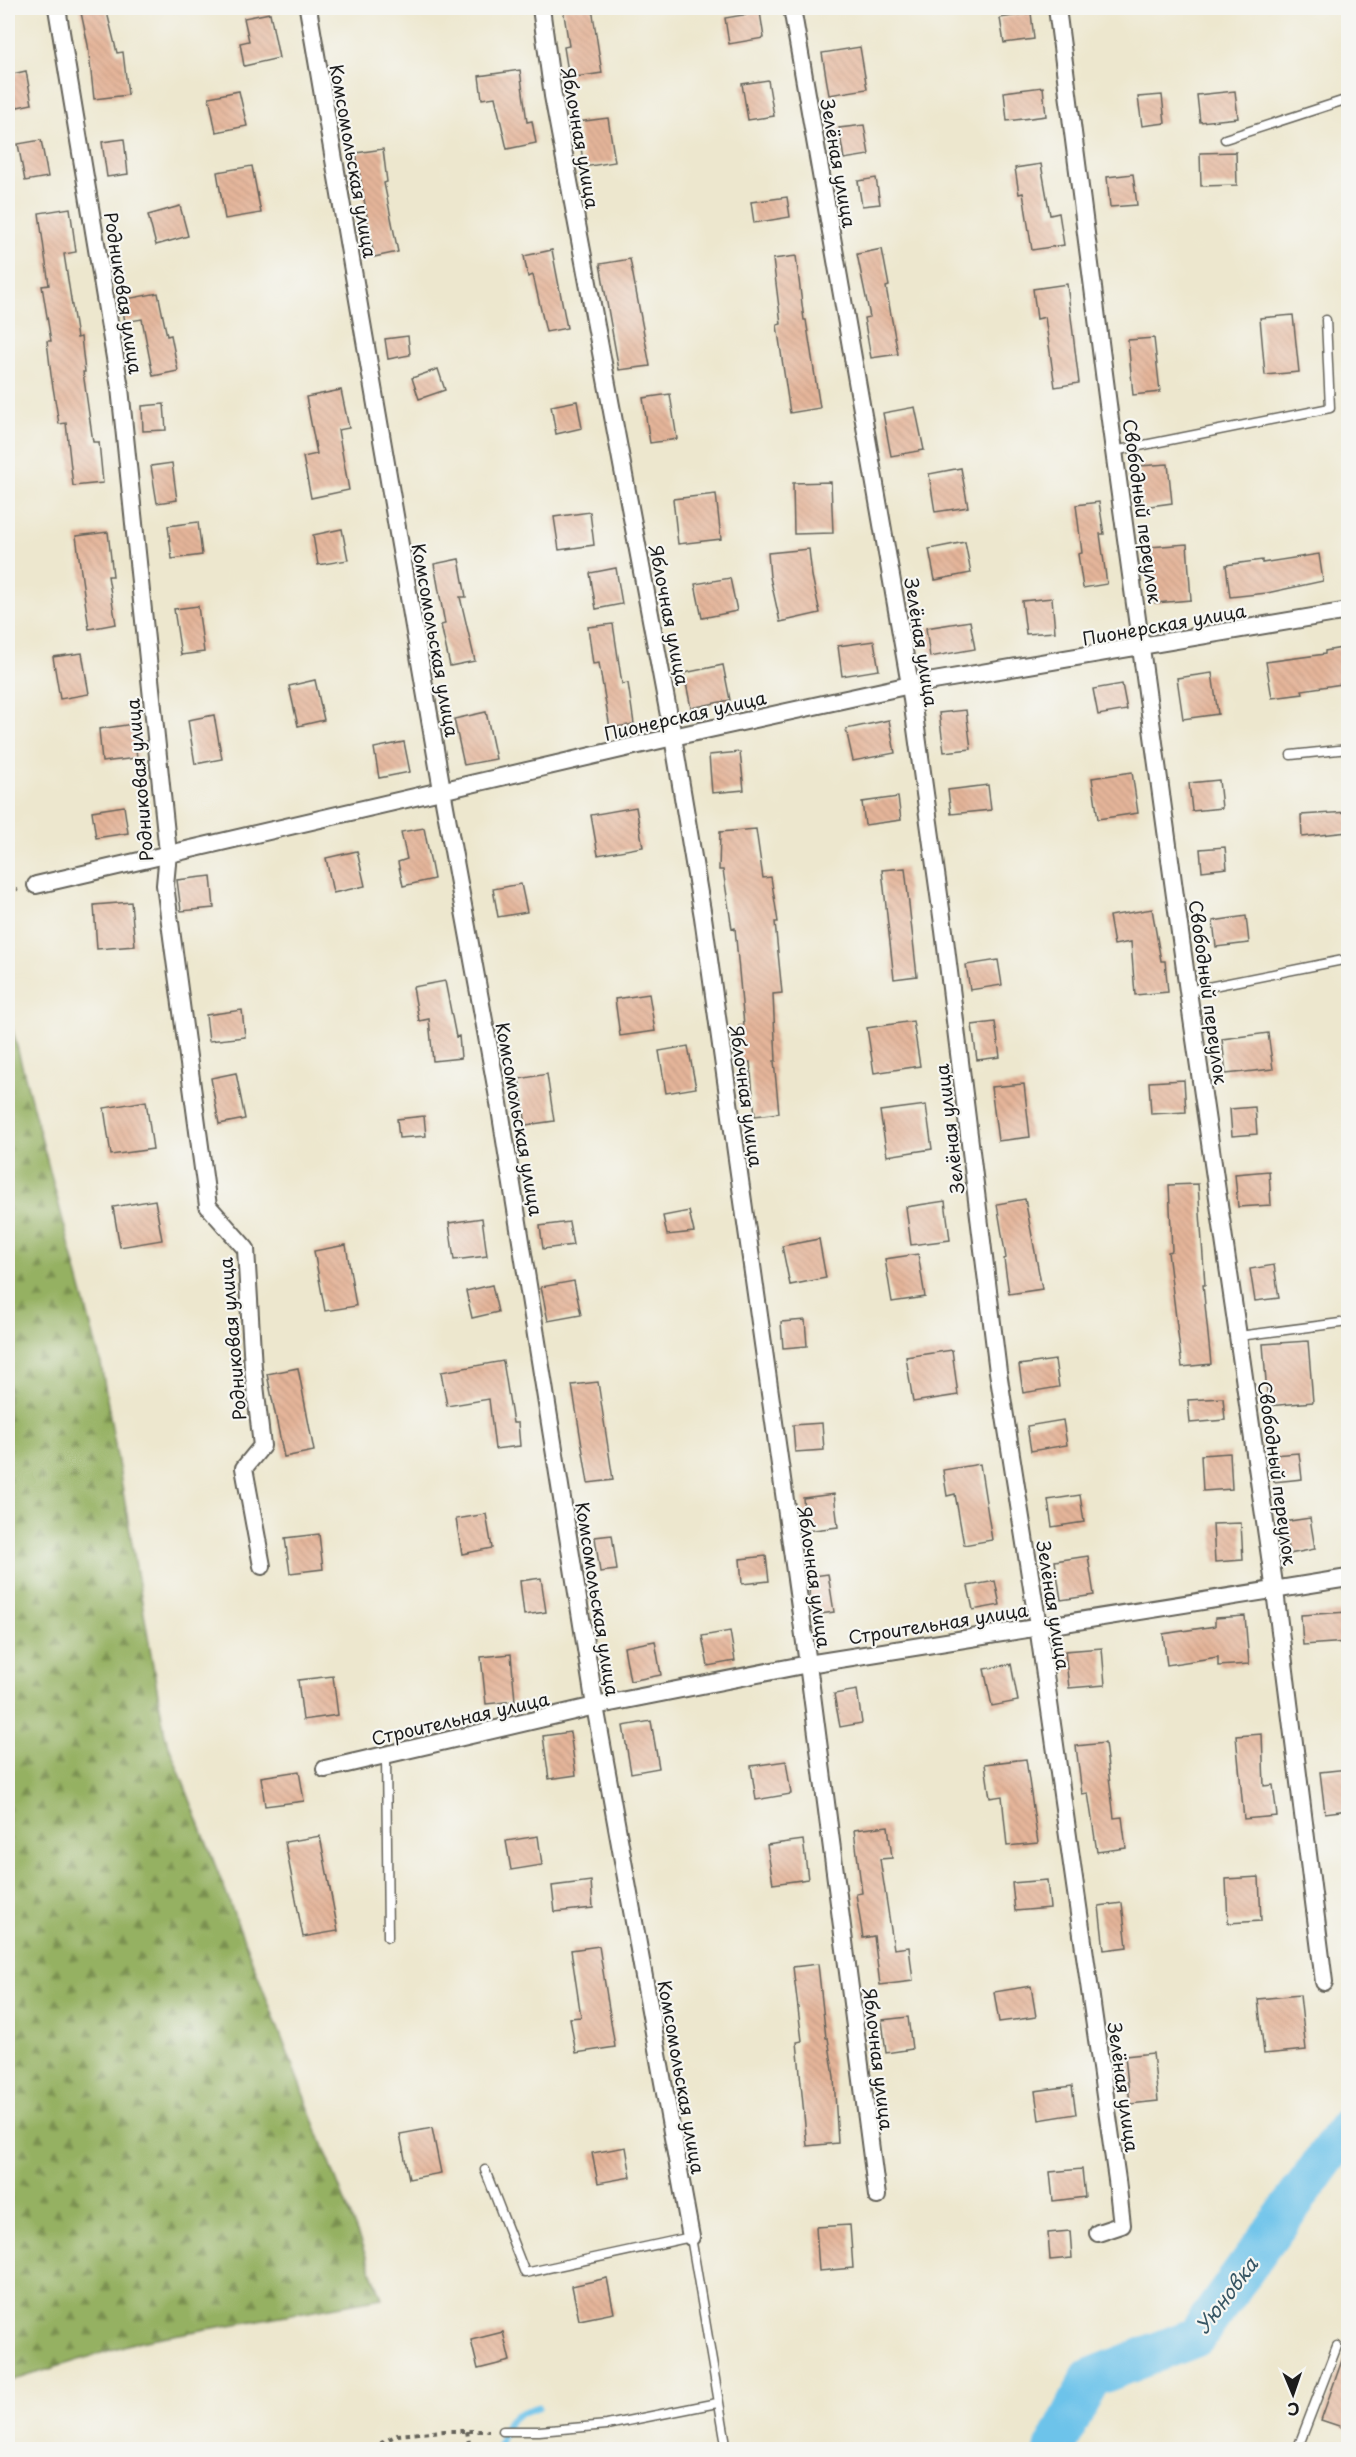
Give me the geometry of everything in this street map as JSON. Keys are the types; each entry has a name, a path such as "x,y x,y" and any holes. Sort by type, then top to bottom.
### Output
{"street":[{"name":"Родниковая улица","path":"57,8 120,388 168,853 165,885 167,908 208,1206 246,1249 262,1446 244,1468 262,1566"},
{"name":"Комсомольская улица","path":"308,8 442,790 499,1103 595,1706 691,2237"},
{"name":"Яблочная улица","path":"542,8 555,108 673,737 703,917 808,1664 877,2196"},
{"name":"Зелёная улица","path":"792,8 910,685 944,931 998,1372 1038,1626 1122,2225 1098,2233"},
{"name":"Свободный переулок","path":"1058,8 1114,451 1188,991 1275,1591 1324,1982"},
{"name":"Пионерская улица","path":"36,885 673,737 910,685 1142,648 1348,611"},
{"name":"Строительная улица","path":"325,1769 595,1706 808,1664 1348,1578"}],"lane":[{"path":"1225,139 1348,99"},
{"path":"1114,451 1330,408 1326,320"},
{"path":"1291,755 1348,748"},
{"path":"1188,991 1348,958"},
{"path":"1239,1336 1348,1322"},
{"path":"386,1755 388,1937"},
{"path":"485,2170 525,2273 691,2237 717,2403 727,2450"},
{"path":"1297,2450 1337,2346"},
{"path":"503,2432 608,2425 717,2403"}],"path":[{"path":"377,2450 377,2445 397,2435 444,2431 503,2432"},
{"path":"467,2431 470,2450"}],"green space":[{"path":"8,1013 101,1364 165,1735 382,2298 140,2341 8,2382"}],"building":[{"path":"80,8 106,8 117,53 123,52 128,95 94,99 88,45"},
{"path":"563,8 592,8 602,73 569,78 564,47 569,46"},
{"path":"760,12 764,38 729,44 725,18"},
{"path":"270,13 279,58 244,66 240,43 249,41 244,18"},
{"path":"1031,13 1034,39 1004,43 1000,18"},
{"path":"860,47 867,89 829,95 822,53"},
{"path":"520,70 527,122 532,121 536,143 507,149 495,97 482,99 479,76"},
{"path":"26,71 32,104 8,109 8,75"},
{"path":"768,80 774,116 748,120 742,84"},
{"path":"1043,87 1046,116 1007,121 1004,92"},
{"path":"239,91 247,126 216,132 209,97"},
{"path":"1235,91 1238,118 1200,122 1197,95"},
{"path":"1162,95 1165,123 1142,126 1138,97"},
{"path":"608,118 615,162 584,167 577,122"},
{"path":"864,125 869,155 844,159 839,128"},
{"path":"124,139 128,174 107,177 102,142"},
{"path":"41,140 48,177 25,181 18,144"},
{"path":"383,149 387,182 384,183 398,252 374,257 356,153"},
{"path":"1236,152 1237,185 1201,186 1200,153"},
{"path":"1041,164 1050,215 1059,213 1064,245 1032,250 1023,193 1019,194 1015,168"},
{"path":"252,166 261,213 225,219 217,172"},
{"path":"1133,174 1137,205 1110,207 1107,177"},
{"path":"876,178 880,204 862,206 858,181"},
{"path":"787,197 790,217 754,223 751,202"},
{"path":"180,206 188,236 156,245 148,215"},
{"path":"70,208 76,252 64,254 77,338 81,337 85,372 83,372 93,442 99,442 103,483 73,486 66,423 59,424 51,375 47,341 51,341 42,286 49,285 39,213"},
{"path":"882,249 898,354 871,358 864,318 870,317 857,254"},
{"path":"552,250 567,328 546,332 533,275 528,277 524,256"},
{"path":"796,256 804,320 806,320 820,408 790,413 777,325 781,324 773,259"},
{"path":"630,259 650,366 619,370 600,264"},
{"path":"1067,284 1079,383 1055,387 1045,317 1037,319 1033,289"},
{"path":"158,293 167,336 171,335 178,371 153,376 142,319 125,322 121,300"},
{"path":"1293,315 1299,372 1265,375 1260,318"},
{"path":"408,336 410,355 388,359 385,339"},
{"path":"1154,338 1160,392 1133,395 1128,340"},
{"path":"438,369 445,390 419,399 412,378"},
{"path":"341,390 349,428 338,430 349,490 311,498 303,457 317,454 306,397"},
{"path":"670,394 677,439 650,443 643,398"},
{"path":"577,401 582,428 556,434 551,406"},
{"path":"164,404 166,430 143,431 142,406"},
{"path":"915,407 924,450 891,456 883,413"},
{"path":"172,463 177,500 157,503 151,466"},
{"path":"1168,464 1172,503 1143,507 1139,466"},
{"path":"961,468 968,507 935,512 929,474"},
{"path":"831,482 833,533 794,534 793,483"},
{"path":"716,494 721,539 678,544 673,499"},
{"path":"1099,502 1104,534 1100,534 1107,584 1083,588 1078,554 1082,553 1076,505"},
{"path":"590,512 594,545 559,550 554,517"},
{"path":"198,522 202,555 172,559 168,526"},
{"path":"342,529 348,560 318,565 313,535"},
{"path":"108,532 113,576 108,576 116,624 89,629 76,536"},
{"path":"965,542 971,573 935,580 929,549"},
{"path":"1187,544 1191,600 1155,603 1150,547"},
{"path":"809,549 820,613 780,622 770,577 768,553"},
{"path":"1319,554 1323,581 1267,593 1230,597 1226,565 1262,560 1262,563"},
{"path":"459,559 466,597 460,597 475,661 450,666 441,625 445,624 434,564"},
{"path":"616,568 622,604 596,609 590,573"},
{"path":"730,578 737,611 702,618 695,584"},
{"path":"1052,598 1055,632 1026,634 1022,601"},
{"path":"198,606 204,652 181,655 174,609"},
{"path":"970,621 975,649 930,657 926,628"},
{"path":"613,624 622,684 628,683 634,724 610,728 599,663 593,664 588,627"},
{"path":"874,641 879,670 842,676 838,646"},
{"path":"1348,647 1348,683 1302,690 1303,694 1272,698 1266,662 1325,654 1325,651"},
{"path":"82,653 89,694 60,699 53,657"},
{"path":"723,665 730,700 691,708 684,673"},
{"path":"1212,673 1218,714 1183,719 1177,678"},
{"path":"315,680 324,720 298,726 289,686"},
{"path":"1122,684 1127,710 1098,715 1093,689"},
{"path":"966,710 971,749 944,752 939,713"},
{"path":"486,712 496,759 464,765 454,719"},
{"path":"214,715 222,759 195,764 188,720"},
{"path":"889,720 895,753 853,761 846,729"},
{"path":"133,724 137,758 102,762 99,729"},
{"path":"404,742 410,772 379,778 374,748"},
{"path":"740,752 744,790 712,793 709,755"},
{"path":"1132,772 1138,813 1098,819 1092,778"},
{"path":"1219,780 1222,808 1192,811 1189,783"},
{"path":"988,785 991,810 951,814 948,790"},
{"path":"898,797 901,820 865,825 862,802"},
{"path":"124,806 128,833 96,838 92,811"},
{"path":"636,807 643,847 598,855 591,815"},
{"path":"1348,812 1348,832 1302,837 1301,815"},
{"path":"424,828 434,879 403,886 398,862 407,859 401,832"},
{"path":"756,829 763,878 771,877 778,922 775,922 782,993 773,994 776,1061 774,1061 779,1113 755,1116 750,1062 741,1063 739,1025 744,1025 735,928 732,929 723,870 719,870 720,832"},
{"path":"1225,847 1227,868 1202,871 1200,849"},
{"path":"357,851 365,886 333,893 326,858"},
{"path":"905,868 917,976 894,979 882,870"},
{"path":"211,876 214,908 181,911 177,880"},
{"path":"521,884 527,912 498,917 493,889"},
{"path":"131,902 135,946 97,949 94,905"},
{"path":"1152,909 1161,961 1165,961 1168,992 1135,995 1131,942 1114,945 1109,916"},
{"path":"1246,916 1249,943 1216,947 1213,921"},
{"path":"998,960 1002,985 970,990 966,965"},
{"path":"445,981 456,1037 459,1036 461,1058 433,1061 429,1019 419,1021 413,987"},
{"path":"649,994 655,1031 620,1036 615,999"},
{"path":"242,1010 245,1037 209,1041 206,1015"},
{"path":"913,1021 920,1066 874,1073 867,1028"},
{"path":"995,1022 1000,1057 977,1060 972,1025"},
{"path":"1268,1033 1273,1069 1226,1074 1222,1039"},
{"path":"688,1046 696,1088 666,1093 659,1051"},
{"path":"236,1073 245,1119 219,1124 211,1078"},
{"path":"547,1074 554,1121 526,1125 519,1079"},
{"path":"1184,1080 1186,1112 1151,1114 1149,1082"},
{"path":"1024,1084 1030,1137 998,1141 991,1087"},
{"path":"146,1101 153,1149 111,1155 104,1108"},
{"path":"926,1105 932,1149 887,1156 880,1111"},
{"path":"1255,1107 1257,1134 1232,1136 1230,1109"},
{"path":"424,1116 426,1136 399,1138 397,1119"},
{"path":"1269,1171 1271,1205 1238,1207 1235,1174"},
{"path":"1198,1184 1205,1285 1203,1285 1211,1364 1182,1367 1168,1252 1172,1251 1169,1185"},
{"path":"1025,1199 1042,1289 1009,1294 997,1204"},
{"path":"155,1200 162,1240 120,1247 113,1207"},
{"path":"945,1201 950,1240 911,1245 906,1207"},
{"path":"689,1211 694,1232 667,1235 663,1216"},
{"path":"482,1218 487,1256 454,1260 449,1223"},
{"path":"569,1222 573,1245 543,1249 540,1226"},
{"path":"819,1239 826,1278 790,1285 782,1246"},
{"path":"346,1245 356,1306 325,1311 314,1251"},
{"path":"918,1254 925,1297 892,1302 885,1259"},
{"path":"1274,1265 1279,1298 1255,1301 1250,1269"},
{"path":"574,1281 581,1315 548,1321 541,1287"},
{"path":"492,1285 498,1312 472,1318 466,1291"},
{"path":"805,1320 807,1346 783,1348 781,1322"},
{"path":"1308,1341 1313,1402 1268,1406 1263,1344"},
{"path":"952,1350 958,1395 913,1402 906,1357"},
{"path":"1055,1360 1059,1387 1023,1393 1019,1365"},
{"path":"503,1361 513,1423 518,1423 520,1446 495,1449 489,1399 447,1406 441,1372"},
{"path":"298,1368 314,1451 284,1457 267,1374"},
{"path":"598,1382 613,1480 588,1483 572,1385"},
{"path":"1223,1398 1225,1420 1190,1423 1188,1400"},
{"path":"1063,1420 1067,1445 1031,1451 1027,1426"},
{"path":"822,1423 824,1450 795,1452 793,1425"},
{"path":"1230,1453 1232,1489 1203,1491 1201,1455"},
{"path":"1299,1453 1302,1479 1274,1482 1272,1455"},
{"path":"980,1464 992,1540 964,1545 955,1494 947,1496 943,1470"},
{"path":"834,1494 838,1527 806,1531 803,1498"},
{"path":"1080,1495 1084,1522 1052,1527 1048,1500"},
{"path":"486,1514 492,1548 462,1554 456,1519"},
{"path":"1310,1518 1315,1549 1289,1554 1283,1522"},
{"path":"1241,1523 1243,1560 1215,1562 1213,1524"},
{"path":"319,1534 323,1569 290,1573 285,1538"},
{"path":"612,1535 617,1570 600,1572 595,1537"},
{"path":"766,1556 769,1581 742,1584 740,1559"},
{"path":"1088,1556 1094,1595 1061,1600 1055,1561"},
{"path":"828,1574 834,1612 813,1615 807,1577"},
{"path":"541,1578 546,1612 524,1615 520,1581"},
{"path":"995,1581 1000,1605 973,1610 968,1586"},
{"path":"1348,1612 1348,1642 1303,1645 1301,1615"},
{"path":"1245,1616 1249,1664 1218,1666 1218,1657 1167,1665 1163,1634 1215,1626 1215,1618"},
{"path":"730,1631 735,1661 708,1666 702,1636"},
{"path":"655,1641 661,1675 630,1681 624,1647"},
{"path":"1102,1648 1105,1685 1069,1688 1065,1651"},
{"path":"511,1654 515,1701 486,1704 481,1657"},
{"path":"1011,1664 1018,1701 992,1706 984,1669"},
{"path":"333,1676 338,1715 303,1720 298,1680"},
{"path":"857,1690 862,1723 840,1727 834,1694"},
{"path":"651,1721 659,1768 631,1773 623,1726"},
{"path":"570,1732 576,1775 549,1779 543,1736"},
{"path":"1262,1734 1264,1786 1273,1785 1277,1816 1244,1819 1236,1736"},
{"path":"1105,1743 1114,1818 1122,1817 1126,1848 1097,1852 1088,1793 1082,1794 1076,1746"},
{"path":"1026,1759 1038,1843 1007,1846 1002,1796 990,1798 985,1764"},
{"path":"786,1761 791,1794 756,1800 751,1766"},
{"path":"1348,1769 1348,1810 1325,1813 1320,1772"},
{"path":"299,1771 304,1801 265,1806 261,1777"},
{"path":"888,1826 892,1858 880,1859 894,1949 909,1947 913,1981 880,1985 874,1936 863,1938 856,1894 862,1893 854,1830"},
{"path":"320,1836 338,1931 303,1937 285,1842"},
{"path":"538,1836 542,1865 511,1870 506,1841"},
{"path":"803,1840 808,1879 773,1884 767,1845"},
{"path":"1259,1877 1261,1921 1228,1923 1226,1879"},
{"path":"1047,1880 1050,1908 1015,1911 1012,1883"},
{"path":"591,1881 593,1908 555,1912 552,1886"},
{"path":"1122,1903 1127,1947 1104,1950 1099,1906"},
{"path":"599,1946 615,2047 576,2053 570,2018 581,2017 571,1950"},
{"path":"818,1964 826,2038 828,2038 834,2077 838,2143 807,2146 797,2042 802,2041 793,1967"},
{"path":"1031,1986 1036,2017 999,2022 994,1992"},
{"path":"1300,1995 1306,2050 1264,2054 1258,1999"},
{"path":"908,2017 912,2049 886,2053 882,2020"},
{"path":"1153,2053 1158,2101 1130,2104 1125,2056"},
{"path":"1072,2086 1076,2114 1039,2120 1035,2091"},
{"path":"432,2128 441,2173 409,2179 400,2134"},
{"path":"626,2147 631,2177 598,2183 592,2153"},
{"path":"1082,2169 1085,2197 1053,2201 1050,2172"},
{"path":"850,2225 853,2268 819,2271 816,2227"},
{"path":"1070,2231 1072,2258 1050,2260 1048,2233"},
{"path":"607,2278 614,2313 579,2320 572,2286"},
{"path":"503,2332 510,2361 478,2369 471,2340"},
{"path":"1346,2349 1348,2349 1348,2429 1321,2420"}],"waterway":[{"name":"Уюновка","path":"1054,2450 1091,2378 1196,2337 1348,2127"},
{"path":"499,2450 506,2426 510,2421 521,2413 538,2407"}]}
